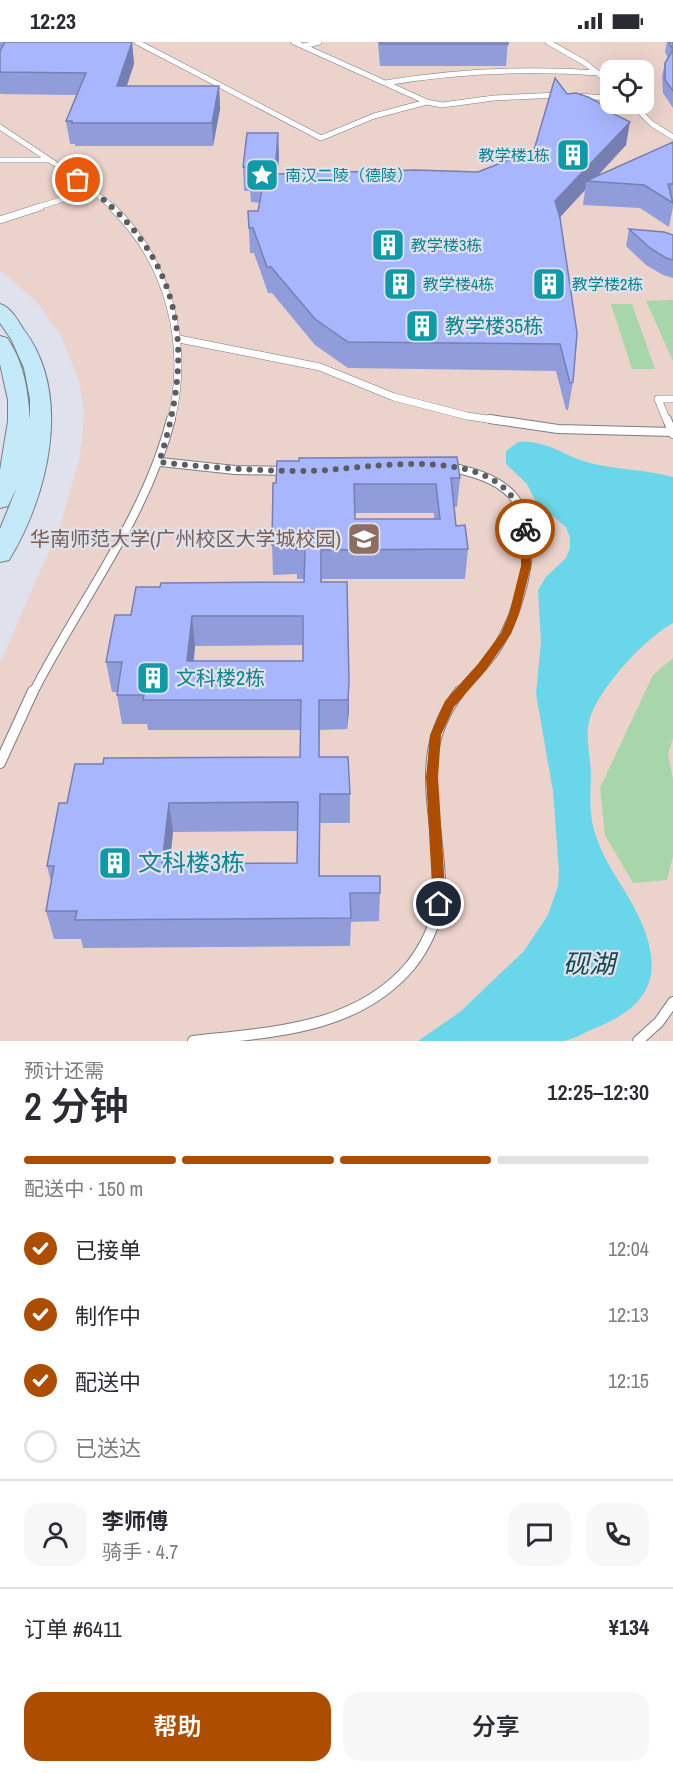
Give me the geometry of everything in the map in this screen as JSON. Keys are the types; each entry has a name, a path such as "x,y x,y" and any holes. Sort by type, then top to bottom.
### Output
{"main road":[{"path":"0,310 17,332 32,360 39,385 42,422 41,439 28,493 0,554"},
{"path":"0,342 14,376 20,424 15,455 0,501"}],"lane":[{"path":"137,42 321,138 374,116 427,102"},
{"path":"294,42 427,102 442,105 537,95 600,98"},
{"path":"304,46 319,42"},
{"path":"548,42 599,73"},
{"path":"384,83 479,71 554,70 599,73"},
{"path":"642,114 673,138"},
{"path":"0,127 92,190 111,206 135,232 155,262 166,286 179,339 177,394 170,428 159,462 134,518 47,664 0,763"},
{"path":"0,160 49,160"},
{"path":"0,220 92,190"},
{"path":"179,339 320,367 394,397 467,416 558,429 672,433 658,399 673,399"},
{"path":"159,462 235,470 299,471"},
{"path":"193,1041 302,1027 346,1014 384,995 400,980 426,943 439,904 432,777 435,735 449,704 482,667 505,634 521,589 527,548 523,515 519,505 505,489 485,476 438,465"},
{"path":"638,1041 659,1022 673,1002"}],"shaded area":[{"name":"华南师范大学(广州校区大学城校园)","path":"0,42 673,42 673,1041 0,1041 0,663 60,526 80,456 84,411 79,381 61,336 36,301 0,270"}],"green space":[{"path":"673,300 673,361 646,301"},
{"path":"611,304 632,304 655,369 632,369"},
{"path":"673,658 673,738 668,754 673,779 673,856 667,880 633,883 605,835 600,788 653,675"}],"water":[{"name":"砚湖","path":"518,442 546,445 590,463 673,477 673,623 649,640 611,681 593,709 588,735 594,831 606,859 638,915 651,954 651,971 648,986 628,1010 613,1020 568,1040 418,1041 460,1012 524,951 548,915 558,886 553,791 536,694 541,642 538,590 546,577 566,558 570,548 570,538 566,527 536,502 527,484 506,464 506,451"}],"building":[{"path":"5,42 132,42 117,86 219,86 212,123 72,123 72,121 66,121 86,73 0,72 0,51"},
{"path":"380,42 508,42 508,44 380,44"},
{"path":"673,50 673,91 665,80 665,63"},
{"path":"555,78 567,94 576,93 598,102 600,114 614,114 630,122 555,201 560,218 577,333 573,382 570,383 560,344 348,342 315,319 271,267 267,267 253,228 249,228 248,211 258,211 264,179 249,178 251,167 243,167 247,133 278,133 275,174 415,170 478,172 534,150"},
{"path":"673,142 673,184 668,184 673,203 644,185 586,181"},
{"path":"629,229 673,235 673,260 650,248"},
{"path":"457,457 460,478 451,478 456,526 465,525 468,549 321,550 321,582 347,582 349,682 348,700 319,700 319,757 348,757 350,794 320,794 319,876 380,876 380,893 350,893 351,918 75,920 77,911 46,911 54,866 47,866 59,803 67,803 75,764 103,764 104,758 300,757 301,700 143,700 144,695 117,695 122,662 106,662 115,615 131,615 136,587 160,587 161,583 304,582 305,550 296,550 296,545 272,545 273,483 276,483 277,461 299,461 299,458","holes":["354,484 436,484 440,519 355,519","192,616 303,616 303,661 187,661","298,802 297,863 162,864 169,803"]}],"way so far":[{"path":"78,180 111,206 135,232 155,262 173,309 179,339 177,394 170,428 159,462 235,470 311,471 414,463 460,468 485,476 513,496 523,515 525,529"}],"place":[{"name":"教学楼1栋","path":"573,155"},
{"name":"南汉二陵（德陵）","path":"262,175"},
{"name":"教学楼3栋","path":"388,245"},
{"name":"教学楼4栋","path":"400,284"},
{"name":"教学楼2栋","path":"549,284"},
{"name":"教学楼35栋","path":"422,326"},
{"name":"华南师范大学(广州校区大学城校园)","path":"364,539"},
{"name":"文科楼2栋","path":"153,678"},
{"name":"文科楼3栋","path":"115,863"}],"route":[{"path":"439,904 440,881 432,777 435,735 449,704 494,651 514,614 526,566 525,529"}]}
